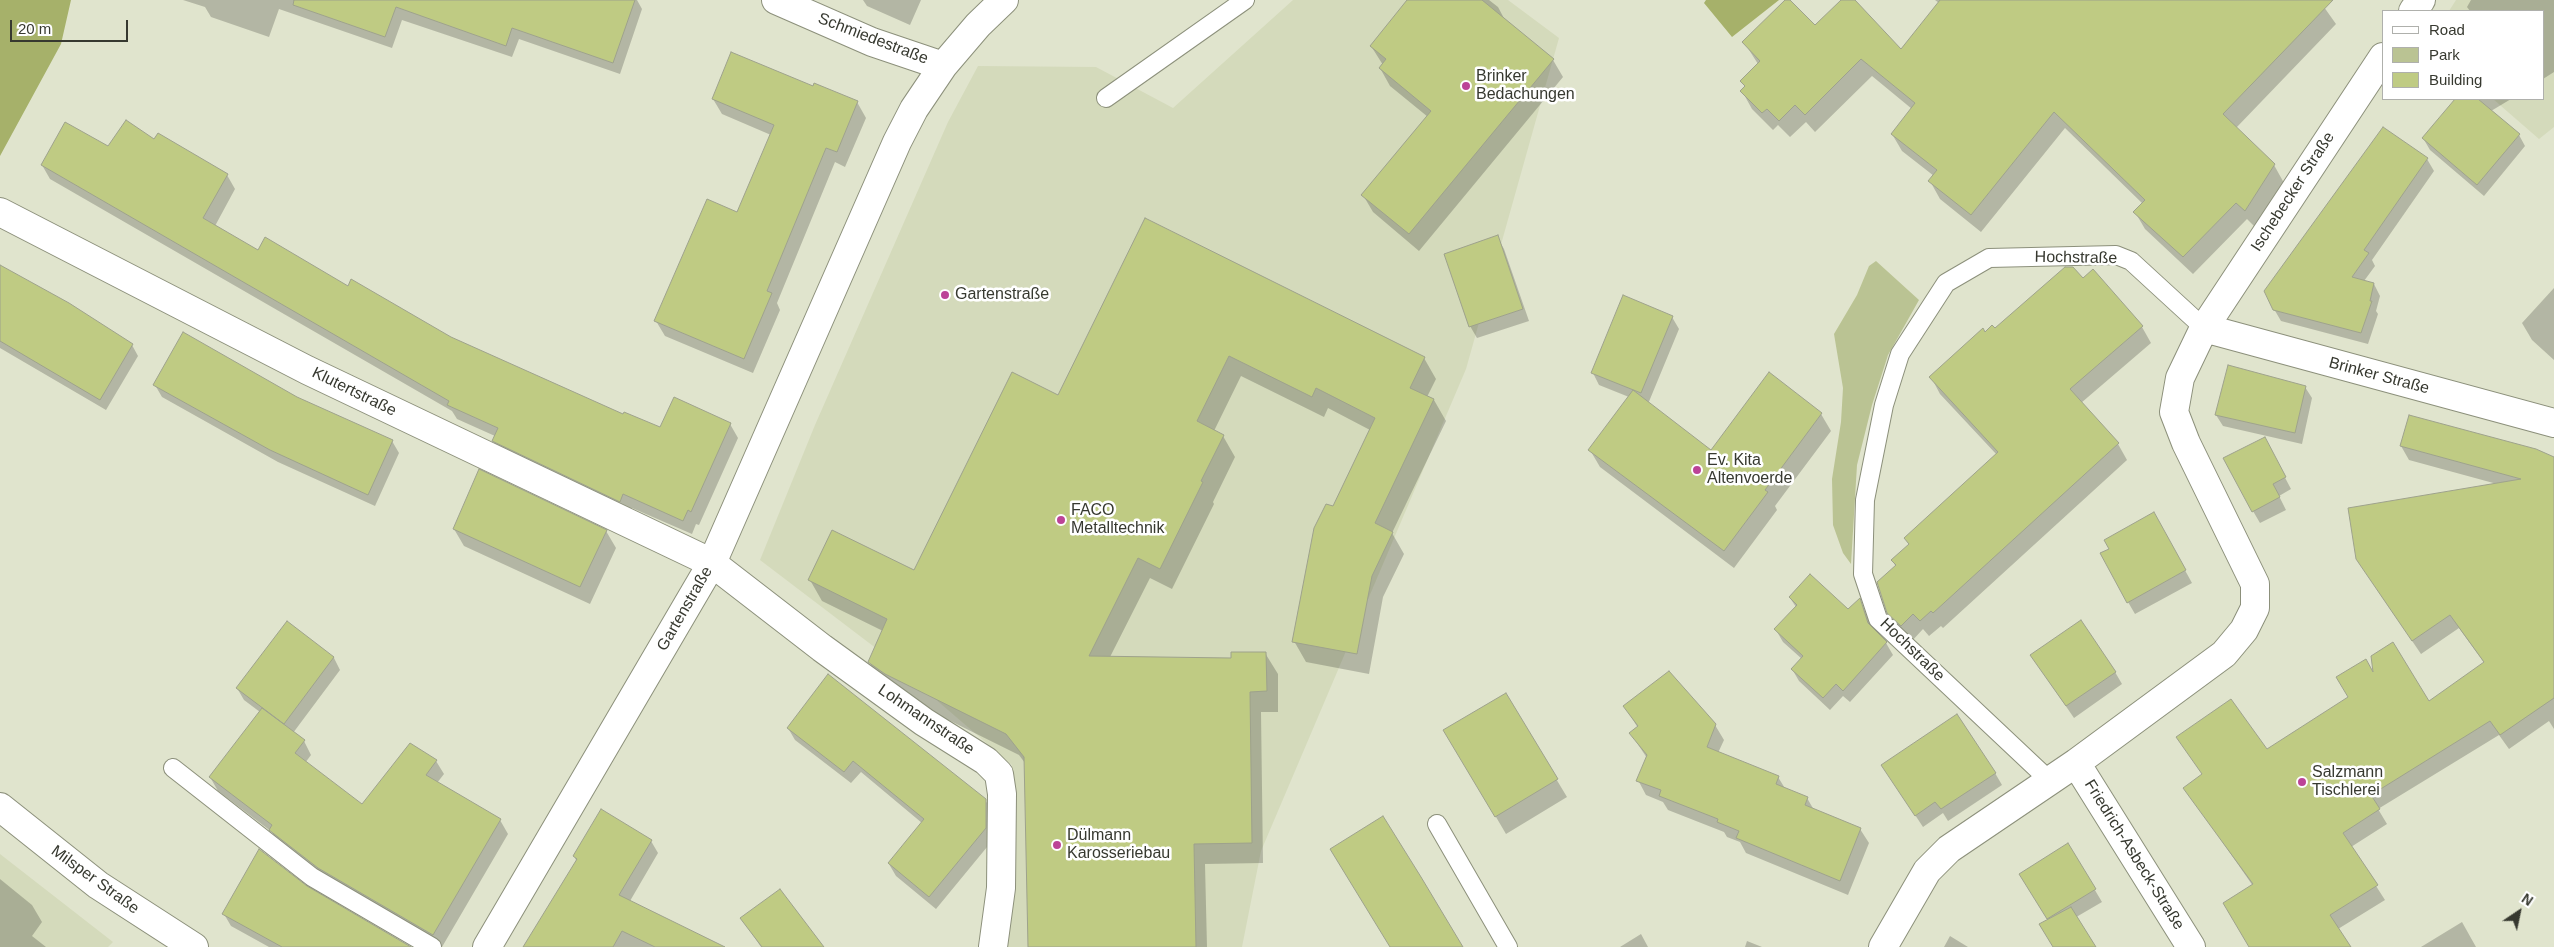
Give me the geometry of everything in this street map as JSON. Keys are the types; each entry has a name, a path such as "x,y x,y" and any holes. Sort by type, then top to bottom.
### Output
{"street":[{"name":"Schmiedestraße","path":"776,0 872,42 943,66"},
{"name":"Gartenstraße","path":"487,947 712,563 897,142 914,109 943,66 978,25 1004,0"},
{"name":"Ischebecker Straße","path":"2204,328 2382,59"},
{"name":"Klutertstraße","path":"0,212 307,370 712,563"},
{"name":"Brinker Straße","path":"2204,328 2554,423"},
{"path":"1883,947 1927,871 1949,849 2076,763 2224,654 2244,630 2254,608 2255,584 2186,443 2174,412 2180,378 2204,328"},
{"name":"Lohmannstraße","path":"712,563 822,648 924,722 986,761 999,774 1002,794 1001,888 993,947"},
{"name":"Friedrich-Asbeck-Straße","path":"2076,763 2191,947"},
{"name":"Milsper Straße","path":"0,807 98,886 194,947"}],"lane":[{"path":"1106,98 1245,0"},
{"name":"Hochstraße","path":"2050,781 1878,619 1863,574 1864,500 1884,405 1900,354 1946,283 1989,258 2116,255 2132,261 2204,328"},
{"path":"173,768 312,877 432,947"},
{"path":"1437,824 1508,947"}],"shaded area":[{"path":"1293,0 1508,0 1559,38 1466,369 1261,851 1242,947 997,947 1012,765 877,649 760,560 815,425 948,122 978,66 1096,67 1173,108"},
{"path":"2456,0 2554,0 2554,127 2539,139 2494,100 2544,100 2544,10 2450,10"},
{"path":"0,854 113,942 108,947 0,947"}],"green space":[{"path":"0,0 71,0 61,44 0,156"},
{"path":"1706,0 1779,0 1732,37 1704,3"},
{"path":"1876,261 1919,300 1888,355 1872,405 1857,465 1851,564 1843,553 1833,525 1832,479 1841,422 1843,388 1834,334 1857,295 1869,266"}],"building":[{"path":"294,0 635,0 613,63 512,28 506,46 396,7 385,37 293,5"},
{"name":"Brinker Bedachungen","path":"1407,0 1482,0 1554,59 1409,234 1361,195 1431,111 1379,68 1386,59 1370,46"},
{"path":"1785,0 1790,0 1815,25 1841,0 1855,0 1901,49 1940,0 2333,0 2223,114 2275,164 2245,211 2236,203 2183,257 2133,212 2145,200 2054,112 1971,215 1928,181 1937,170 1891,134 1915,103 1861,59 1805,115 1795,105 1779,121 1767,109 1762,113 1740,91 1745,86 1740,81 1760,61 1742,42"},
{"path":"731,52 813,86 814,83 858,101 837,152 826,148 767,291 772,293 744,359 654,321 707,199 737,212 774,125 712,99"},
{"path":"2454,100 2479,100 2520,134 2477,185 2422,138"},
{"path":"126,120 154,139 158,133 228,174 203,218 258,250 265,237 348,286 351,279 451,337 623,414 624,412 660,427 674,397 731,423 691,512 688,510 683,521 623,494 620,502 492,441 498,428 447,405 449,401 41,165 65,122 108,146"},
{"path":"2383,127 2428,158 2364,250 2369,253 2352,277 2374,283 2370,301 2372,301 2361,333 2273,310 2264,291"},
{"path":"1145,218 1425,357 1410,388 1434,399 1375,523 1393,532 1372,576 1357,654 1292,642 1314,528 1326,504 1333,506 1375,418 1316,388 1312,397 1229,356 1197,421 1224,435 1201,481 1203,482 1160,569 1138,558 1089,656 1231,658 1231,652 1266,652 1267,691 1250,692 1252,843 1194,844 1196,947 1028,947 1024,757 1006,734 885,674 868,662 887,619 808,580 832,530 914,570 1012,372 1058,395"},
{"path":"1498,235 1523,309 1469,327 1444,254"},
{"path":"0,265 69,303 133,344 100,400 0,341"},
{"path":"2065,267 2073,267 2083,278 2093,269 2143,326 2070,389 2119,443 1933,613 1931,611 1920,621 1913,614 1901,626 1887,613 1877,582 1896,565 1891,560 1909,544 1904,538 1998,452 1929,377 1983,328 1985,332 1992,325 1995,328"},
{"path":"1623,295 1673,316 1641,393 1591,373"},
{"path":"183,332 297,397 393,440 368,495 270,450 153,385"},
{"path":"2228,365 2306,386 2295,433 2215,415"},
{"name":"Ev. Kita Altenvoerde","path":"1769,372 1822,413 1765,490 1768,492 1724,551 1588,450 1633,390 1711,450"},
{"path":"2409,415 2536,449 2554,457 2554,698 2500,735 2490,721 2371,795 2380,809 2343,833 2378,885 2330,915 2351,947 2249,947 2223,903 2253,884 2183,788 2202,774 2176,737 2231,699 2267,749 2348,697 2336,677 2366,659 2373,672 2371,656 2393,642 2429,701 2484,662 2450,615 2412,641 2356,559 2348,508 2521,479 2400,446"},
{"path":"2265,437 2286,477 2273,484 2280,497 2252,512 2223,458"},
{"path":"479,469 607,530 580,587 453,529"},
{"path":"2154,512 2186,570 2127,603 2100,553 2109,549 2104,540"},
{"path":"1810,574 1848,609 1860,598 1868,623 1887,642 1843,691 1836,684 1823,698 1791,669 1803,656 1774,629 1797,605 1789,597"},
{"path":"2081,620 2116,672 2066,706 2030,655"},
{"path":"287,621 334,657 284,724 236,688"},
{"path":"1669,671 1716,724 1707,747 1779,776 1776,784 1808,797 1805,805 1861,828 1840,881 1736,838 1739,831 1717,822 1718,819 1659,796 1661,790 1636,781 1647,755 1629,733 1638,726 1623,706"},
{"path":"828,674 986,799 986,828 929,897 888,863 924,819 853,761 844,772 787,728"},
{"path":"1506,693 1558,779 1495,817 1443,730"},
{"path":"262,708 305,740 295,753 362,804 410,743 437,760 426,775 501,819 433,935 318,868 269,830 272,825 209,777"},
{"path":"1957,714 1996,773 1941,809 1935,802 1915,816 1881,765"},
{"path":"601,809 652,840 619,895 725,947 655,947 622,931 613,947 523,947 577,859 573,856"},
{"path":"1383,816 1463,947 1390,947 1330,849"},
{"path":"2068,843 2096,889 2047,919 2019,874"},
{"path":"259,849 307,886 411,947 282,947 222,914"},
{"path":"780,889 824,947 762,947 740,918"},
{"path":"2071,907 2096,947 2053,947 2039,924"}],"place":[{"name":"Brinker Bedachungen","path":"1466,86"},
{"name":"Gartenstraße","path":"945,295"},
{"name":"Ev. Kita Altenvoerde","path":"1697,470"},
{"name":"FACO Metalltechnik","path":"1061,520"},
{"name":"Salzmann Tischlerei","path":"2302,782"},
{"name":"Dülmann Karosseriebau","path":"1057,845"}]}
